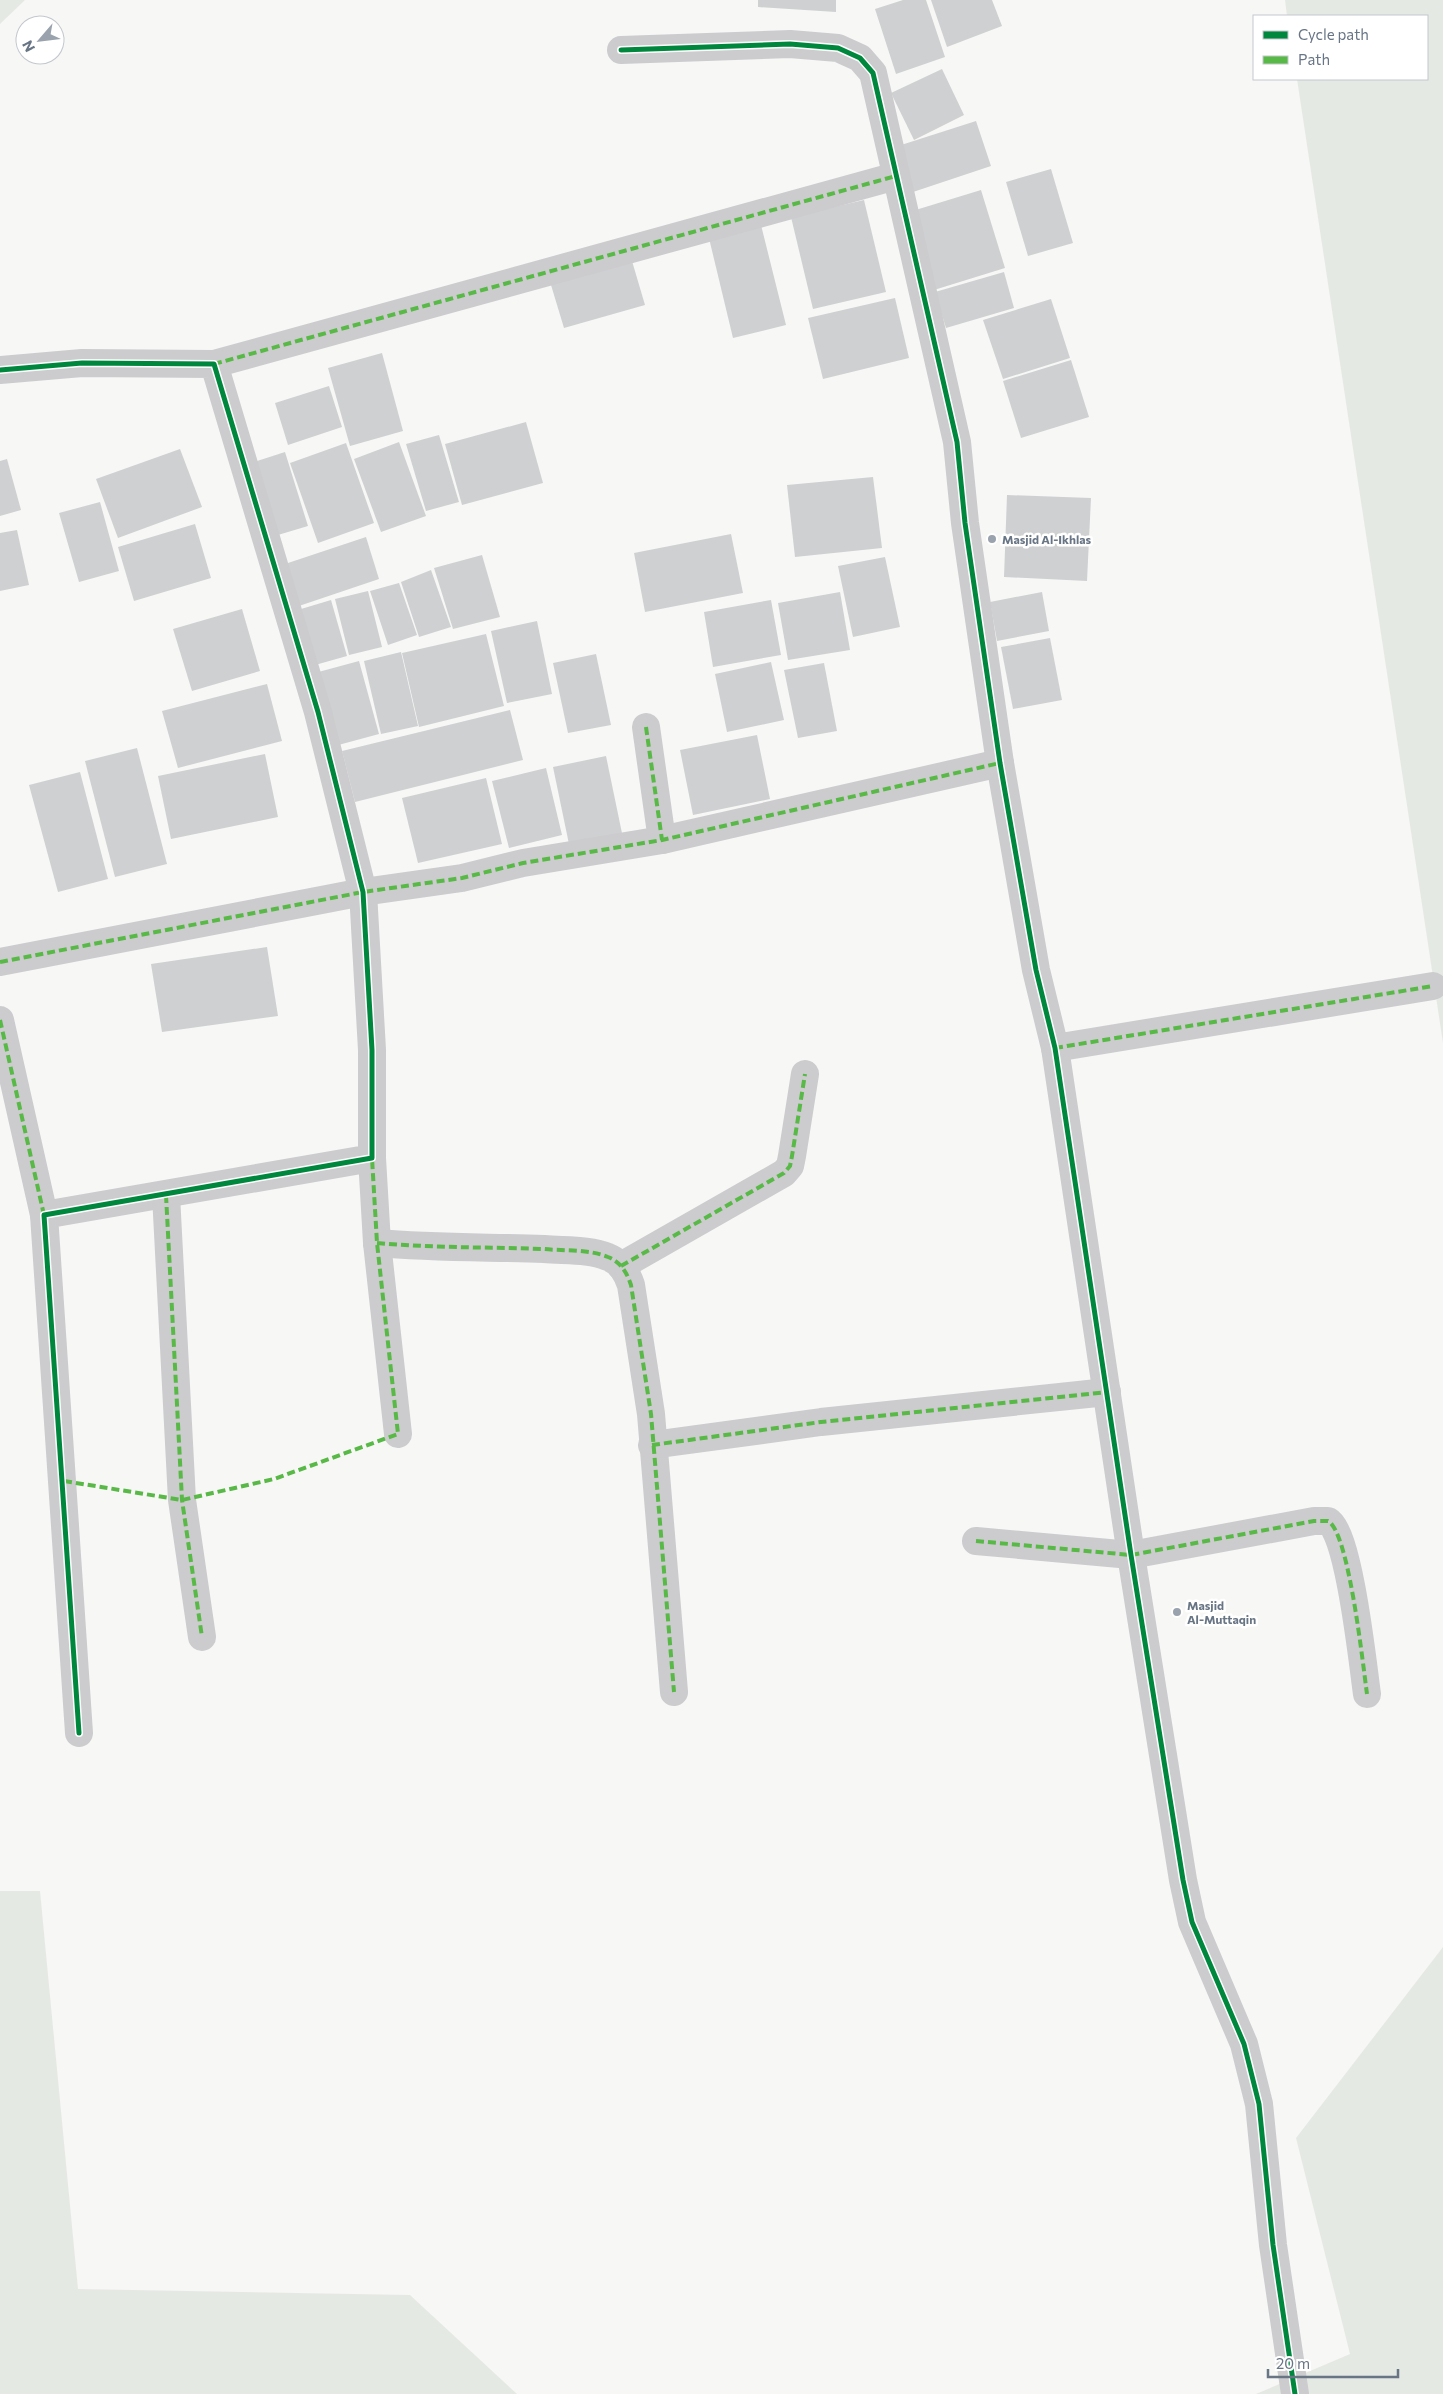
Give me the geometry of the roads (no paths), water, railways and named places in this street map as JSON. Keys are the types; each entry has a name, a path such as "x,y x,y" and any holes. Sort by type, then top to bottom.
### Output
{"street":[{"path":"621,50 790,44 838,48 860,58 873,73 958,442 964,523 1000,763 1036,970 1055,1048 1131,1555 1183,1880 1192,1922 1244,2044 1259,2104 1273,2245 1295,2394"},
{"path":"0,370 82,363 214,364 896,176"},
{"path":"214,364 318,712 363,892 372,1050 372,1158 377,1242 398,1434"},
{"path":"646,727 662,840"},
{"path":"0,962 363,892 462,878 523,862 662,840 1000,763"},
{"path":"1055,1048 1433,986"},
{"path":"0,1020 44,1216 79,1733"},
{"path":"621,1266 784,1173 790,1166 805,1074"},
{"path":"44,1216 372,1158"},
{"path":"166,1195 182,1500 202,1637"},
{"path":"377,1242 417,1246 585,1252 608,1257 621,1266 632,1285 651,1414 652,1445 674,1692"},
{"path":"652,1445 820,1422 1107,1392"},
{"path":"976,1541 1131,1555 1314,1521 1324,1520 1332,1523 1338,1532 1352,1589 1367,1694"}],"place":[{"name":"Masjid Al-Ikhlas","path":"992,539"},
{"name":"Masjid Al-Muttaqin","path":"1177,1612"}]}
